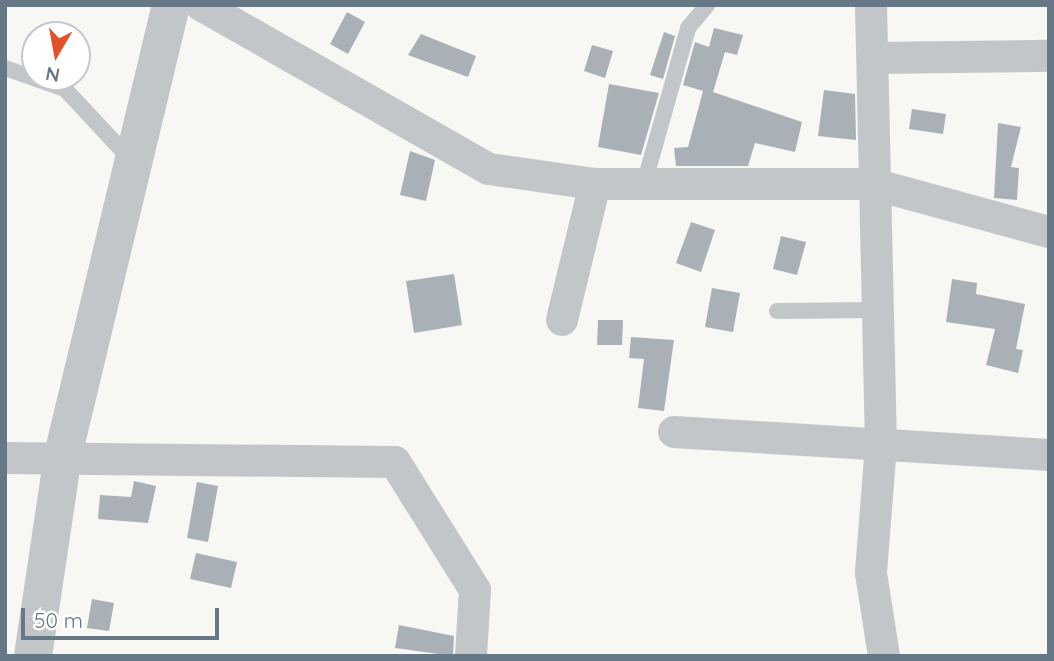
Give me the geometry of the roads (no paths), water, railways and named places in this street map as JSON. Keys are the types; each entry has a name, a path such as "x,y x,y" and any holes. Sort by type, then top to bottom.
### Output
{"street":[{"path":"33,656 63,455 171,5"},
{"path":"201,5 489,169 595,184 873,184 1049,232"},
{"path":"871,5 881,445 872,573 884,656"},
{"path":"874,58 1049,56"},
{"path":"562,320 595,184"},
{"path":"674,432 1049,455"},
{"path":"5,458 63,455 395,462 475,590 471,656"}],"lane":[{"path":"643,184 688,28 707,5"},
{"path":"5,68 65,89 133,163"},
{"path":"777,311 879,310"}]}
